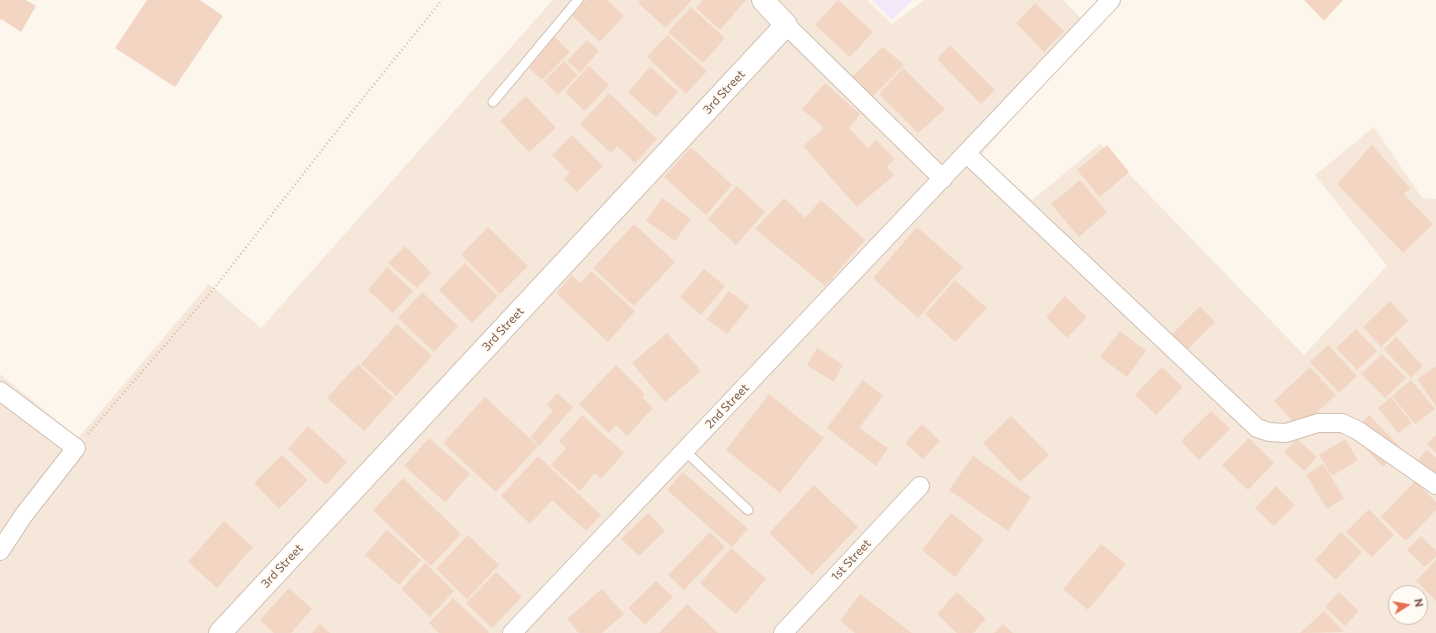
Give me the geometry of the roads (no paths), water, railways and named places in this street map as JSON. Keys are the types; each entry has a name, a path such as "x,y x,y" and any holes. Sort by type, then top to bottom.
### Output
{"street":[{"path":"763,0 786,25 943,179"},
{"name":"2nd Street","path":"512,633 967,154 1111,0"},
{"name":"3rd Street","path":"225,631 786,25"},
{"path":"967,154 1257,428 1269,432 1286,433 1318,423 1342,423 1357,430 1436,485"},
{"path":"0,391 76,448 23,516 0,551"},
{"name":"1st Street","path":"783,633 920,486"}],"lane":[{"path":"493,102 578,0"},
{"path":"685,451 748,510"}]}
